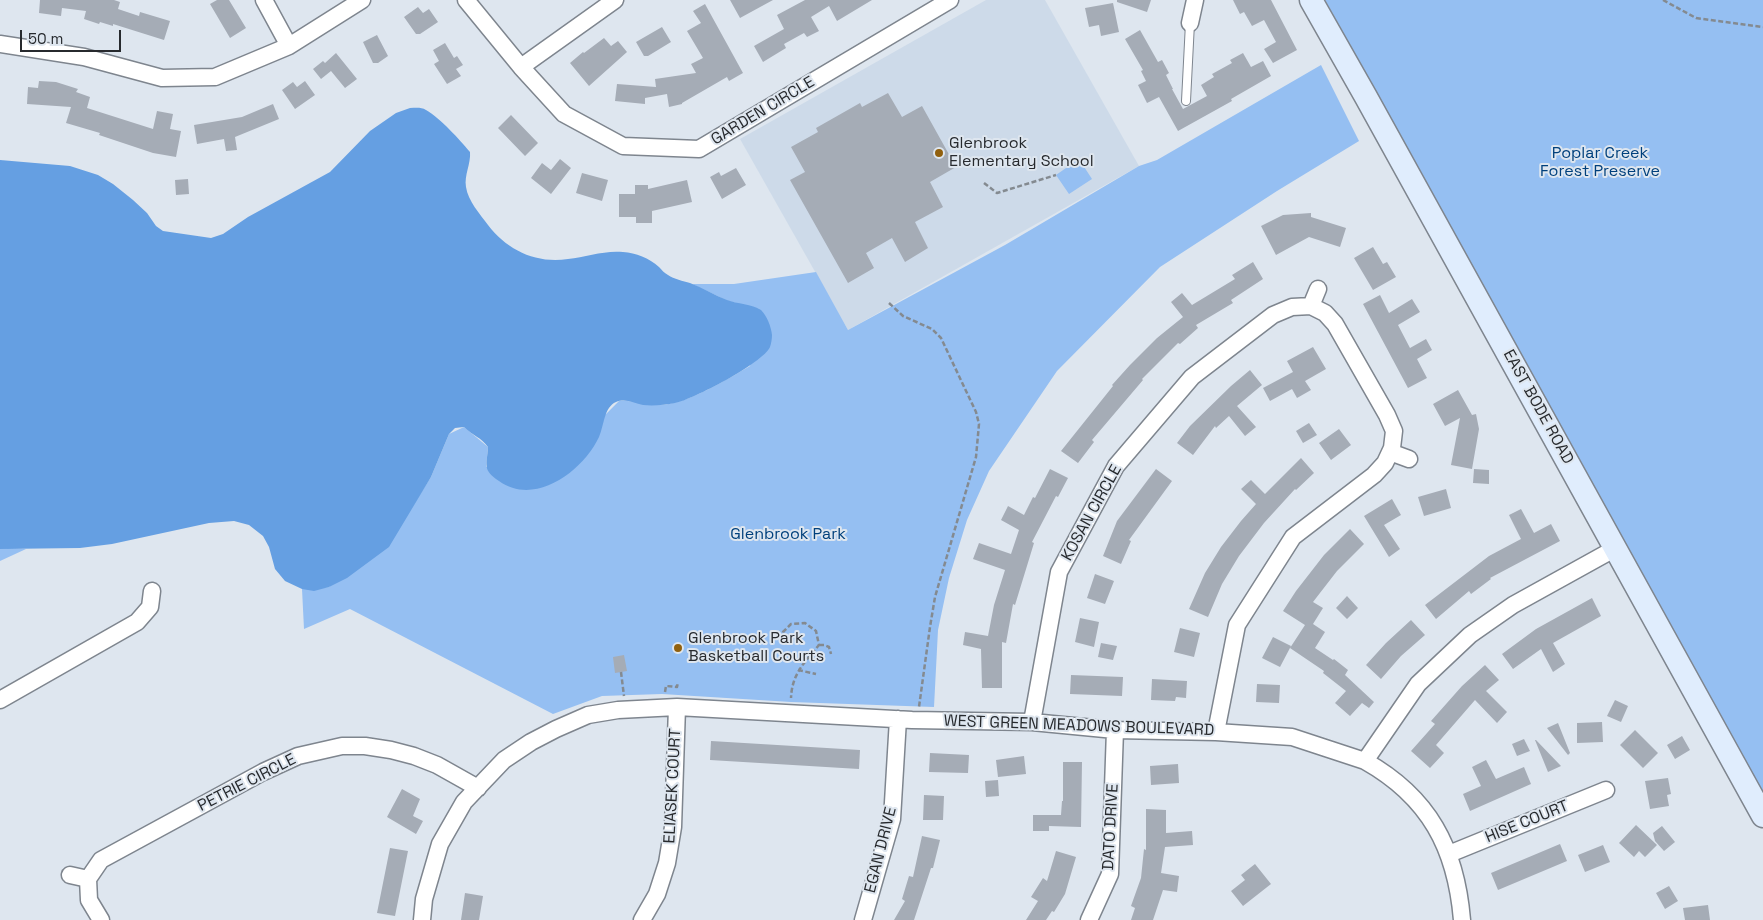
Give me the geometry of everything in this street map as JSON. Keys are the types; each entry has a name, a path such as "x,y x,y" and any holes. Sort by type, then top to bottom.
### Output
{"street":[{"path":"264,0 289,46"},
{"path":"0,44 84,57 162,78 215,77 289,46 362,0"},
{"name":"GARDEN CIRCLE","path":"466,0 521,67 564,114 623,146 699,149 950,0"},
{"path":"521,67 615,0"},
{"path":"1190,23 1195,0"},
{"name":"EAST BODE ROAD","path":"1311,0 1763,816"},
{"path":"1216,732 1237,626 1293,537 1374,475 1385,462 1390,452 1394,431 1387,415 1335,324 1325,313 1311,306 1318,289"},
{"name":"KOSAN CIRCLE","path":"1032,722 1059,572 1116,466 1192,377 1273,316 1292,307 1311,306"},
{"path":"1390,452 1410,459"},
{"path":"1365,761 1418,684 1470,635 1513,605 1616,548"},
{"path":"0,700 137,622 150,607 152,591"},
{"name":"WEST GREEN MEADOWS BOULEVARD","path":"422,920 424,900 440,844 464,802 504,760 556,728 588,715 626,710 677,708 905,720 1032,722 1115,730 1216,732 1292,737 1365,761 1403,787 1416,800 1426,812 1448,854 1458,884 1462,920"},
{"name":"ELIASEK COURT","path":"642,920 657,894 667,864 673,827 677,708"},
{"name":"EGAN DRIVE","path":"863,920 892,819 905,720"},
{"name":"DATO DRIVE","path":"1090,920 1110,874 1115,730"},
{"name":"PETRIE CIRCLE","path":"88,879 102,860 263,772 298,756 342,746 366,746 391,750 438,765 478,788"},
{"name":"HISE COURT","path":"1448,854 1606,790"},
{"path":"70,875 88,879 89,900 101,920"}],"lane":[{"path":"1186,101 1190,23"}],"path":[{"path":"1664,0 1696,18 1763,27"},
{"path":"984,183 997,192 1056,175"},
{"path":"889,303 902,316 932,328 941,338 976,412 979,424 976,458 935,597 919,708 905,720"},
{"path":"783,640 783,632 791,624 805,623 816,631 819,645"},
{"path":"819,645 829,648 831,654"},
{"path":"790,715 791,691 798,670 819,645"},
{"path":"798,670 816,674"},
{"path":"621,672 626,710"}],"shaded area":[{"name":"Glenbrook Elementary School","path":"986,0 1045,0 1139,166 848,330 740,139"},
{"path":"410,108 422,108 432,114 470,152 466,183 469,197 488,225 504,242 513,248 534,257 556,260 616,252 642,256 673,278 695,285 727,300 753,306 761,310 771,328 770,347 765,354 741,371 711,388 684,400 671,404 655,405 643,405 626,401 612,404 605,417 599,437 592,450 582,462 556,482 542,487 528,490 513,488 499,481 488,470 488,447 486,444 464,427 455,428 449,434 431,477 389,547 347,578 329,587 314,591 302,589 285,581 275,569 269,547 263,536 249,525 234,521 209,523 112,544 80,548 0,549 0,160 70,166 98,175 133,200 147,213 156,226 163,231 211,238 223,234 248,217 330,172 370,131 396,113"}],"green space":[{"name":"Poplar Creek Forest Preserve","path":"1325,0 1763,0 1763,792"},
{"name":"Glenbrook Park","path":"1321,65 1359,141 1277,191 1160,267 1057,371 989,471 967,520 949,578 938,630 934,707 791,702 662,694 602,696 553,714 350,609 304,629 302,589 329,587 410,510 431,477 449,434 464,427 488,447 486,467 606,414 619,401 655,405 672,403 707,390 750,366 759,309 728,301 692,284 734,284 816,272 848,330 1005,245 1139,166 1157,160"},
{"path":"1079,159 1092,179 1069,194 1056,175"},
{"path":"0,549 26,549 0,561"}],"building":[{"path":"40,0 114,0 120,2 118,9 139,16 140,12 170,21 164,40 113,24 113,26 100,22 99,24 84,19 86,11 62,8 61,16 39,13"},
{"path":"217,0 229,0 246,28 230,38 210,4"},
{"path":"730,0 773,0 740,18"},
{"path":"805,0 872,0 837,21 829,6 811,17 819,31 807,37 804,33 784,44 786,48 763,62 754,46 784,29 777,15"},
{"path":"1117,0 1151,0 1147,12 1117,2"},
{"path":"1233,0 1271,0 1297,50 1273,63 1264,49 1276,42 1264,20 1252,26 1244,12 1240,14"},
{"path":"1113,3 1119,32 1101,36 1099,25 1089,27 1085,8"},
{"path":"705,4 743,73 729,81 727,77 682,104 669,107 667,94 645,98 645,104 615,101 617,84 656,87 655,79 696,73 691,64 703,58 687,31 701,23 693,11"},
{"path":"418,7 423,13 429,9 438,22 420,34 416,34 404,17"},
{"path":"662,27 671,42 648,56 644,56 636,42"},
{"path":"1140,30 1158,62 1162,60 1169,73 1166,75 1172,89 1183,109 1207,96 1201,85 1214,77 1212,74 1232,63 1230,60 1243,53 1251,67 1263,61 1271,76 1231,99 1232,101 1178,131 1159,97 1147,103 1138,85 1146,81 1141,71 1143,70 1125,39"},
{"path":"377,35 388,56 378,63 373,63 363,42"},
{"path":"604,38 611,46 618,41 627,52 589,86 570,63"},
{"path":"445,43 454,58 457,56 463,65 456,69 461,76 447,84 434,64 439,61 433,50"},
{"path":"336,53 357,79 345,88 331,71 321,79 313,69 323,61 325,63"},
{"path":"39,81 56,82 78,89 76,92 90,97 87,108 153,129 157,111 173,114 170,129 181,131 176,157 153,153 99,135 100,133 66,123 71,107 27,104 28,87 38,88"},
{"path":"305,81 315,95 295,109 282,90 293,82 297,87"},
{"path":"888,93 902,117 922,106 956,167 930,182 943,207 915,222 928,248 905,262 892,238 866,253 874,268 848,283 790,180 805,172 791,147 818,132 816,128 860,103 862,107"},
{"path":"273,104 279,119 235,137 237,150 226,151 224,139 197,144 194,125 242,117"},
{"path":"511,115 538,143 525,156 498,128"},
{"path":"560,159 571,168 551,194 531,178 542,163 551,170"},
{"path":"736,168 746,185 722,199 710,177 719,172 721,176"},
{"path":"582,173 608,180 602,201 576,193"},
{"path":"188,179 189,194 176,195 175,180"},
{"path":"687,180 692,202 652,211 652,223 636,223 636,217 619,217 619,194 635,194 635,185 648,185 648,189"},
{"path":"1311,213 1311,217 1346,228 1340,247 1309,237 1276,255 1261,226 1283,215"},
{"path":"1373,247 1383,264 1387,262 1396,277 1373,290 1354,258"},
{"path":"1253,262 1263,279 1231,300 1233,303 1196,325 1198,328 1180,344 1178,343 1142,379 1092,440 1094,442 1078,463 1061,451 1112,385 1130,365 1157,338 1183,317 1171,302 1182,293 1192,305 1235,279 1232,275"},
{"path":"1380,295 1389,313 1412,299 1420,312 1398,325 1410,348 1426,339 1432,350 1417,359 1427,378 1408,388 1363,304"},
{"path":"1313,347 1326,369 1305,381 1311,390 1297,398 1292,389 1270,401 1263,388 1293,372 1287,361"},
{"path":"1250,370 1262,385 1237,406 1256,427 1245,436 1229,416 1216,428 1215,426 1193,455 1177,443 1190,426"},
{"path":"1458,390 1472,415 1476,414 1479,429 1472,469 1451,465 1460,418 1445,426 1433,404"},
{"path":"1309,423 1317,435 1303,443 1296,431"},
{"path":"1339,429 1351,445 1331,460 1319,443"},
{"path":"1301,458 1314,473 1295,489 1264,523 1239,556 1222,584 1208,617 1189,609 1205,573 1221,547 1256,504 1241,489 1251,480 1265,494"},
{"path":"1050,469 1068,478 1058,497 1056,496 1032,542 1034,543 1015,605 1013,604 1006,643 1002,642 1002,688 982,688 981,649 963,645 965,632 988,636 994,605 1005,570 973,559 979,543 1011,554 1019,530 1001,520 1008,506 1024,515"},
{"path":"1156,469 1172,481 1129,540 1131,541 1121,564 1103,556 1117,521"},
{"path":"1474,469 1489,470 1489,484 1473,483"},
{"path":"1446,489 1451,508 1424,516 1418,497"},
{"path":"1392,499 1401,515 1384,525 1400,549 1389,557 1364,516"},
{"path":"1521,509 1534,533 1551,524 1560,541 1490,578 1471,594 1469,591 1436,619 1425,605 1489,556 1521,539 1509,515"},
{"path":"1350,529 1364,544 1337,571 1313,602 1323,608 1313,624 1325,632 1315,648 1348,670 1345,675 1374,702 1369,708 1362,703 1350,716 1335,703 1346,691 1323,673 1324,671 1290,648 1305,625 1283,611 1324,555"},
{"path":"1095,574 1114,581 1105,604 1087,598"},
{"path":"1347,596 1358,608 1347,619 1336,608"},
{"path":"1592,598 1601,616 1553,643 1565,664 1553,672 1541,649 1513,669 1502,654 1536,629"},
{"path":"1080,618 1099,622 1094,647 1075,642"},
{"path":"1411,620 1425,635 1401,656 1381,679 1366,665"},
{"path":"1180,628 1200,633 1194,657 1174,652"},
{"path":"1273,637 1291,646 1280,667 1262,658"},
{"path":"1101,643 1117,646 1113,660 1098,657"},
{"path":"624,655 627,671 615,673 613,657"},
{"path":"1485,665 1499,680 1486,691 1507,712 1497,723 1475,700 1436,745 1444,753 1430,768 1411,751 1435,724 1431,721 1462,686"},
{"path":"1071,675 1123,677 1122,696 1070,694"},
{"path":"1152,679 1187,681 1186,698 1176,697 1175,701 1151,700"},
{"path":"1257,684 1280,685 1279,703 1256,702"},
{"path":"1615,700 1628,706 1621,722 1607,716"},
{"path":"1602,722 1603,742 1577,743 1577,723"},
{"path":"1558,723 1570,753 1568,755 1547,728"},
{"path":"1635,730 1658,753 1643,768 1620,745"},
{"path":"1682,736 1690,750 1675,759 1667,745"},
{"path":"1524,739 1530,751 1517,756 1512,744"},
{"path":"1536,740 1561,766 1548,772"},
{"path":"711,741 860,750 859,769 710,760"},
{"path":"930,753 969,755 968,773 929,772"},
{"path":"1024,756 1026,774 998,777 996,760"},
{"path":"1486,760 1496,779 1524,767 1531,784 1470,811 1463,794 1481,786 1472,767"},
{"path":"1063,762 1082,762 1081,827 1049,826 1049,831 1033,831 1033,815 1061,815"},
{"path":"1178,764 1179,783 1151,785 1150,766"},
{"path":"1668,778 1671,794 1667,795 1669,806 1650,809 1645,781"},
{"path":"998,780 999,796 986,797 985,781"},
{"path":"402,789 420,799 413,816 423,821 416,834 387,817"},
{"path":"924,795 944,796 943,820 923,820"},
{"path":"1146,809 1166,810 1166,833 1192,831 1193,845 1165,847 1161,873 1179,876 1177,892 1163,890 1153,920 1131,920 1135,908 1131,906 1141,878 1144,849 1146,850"},
{"path":"1636,825 1657,845 1645,857 1639,851 1634,857 1619,843"},
{"path":"1662,826 1675,842 1664,851 1655,841 1653,833"},
{"path":"922,836 940,840 933,868 931,868 914,920 894,920 905,901 902,899 909,876 913,877"},
{"path":"1560,844 1567,861 1498,890 1491,873"},
{"path":"1603,845 1610,862 1585,872 1578,855"},
{"path":"390,848 408,851 395,916 377,913"},
{"path":"1056,851 1076,857 1065,894 1054,912 1052,911 1046,920 1026,920 1038,901 1031,897 1043,878 1047,881"},
{"path":"1255,864 1271,884 1243,906 1231,891 1245,880 1241,875"},
{"path":"1669,886 1678,901 1665,909 1656,893"},
{"path":"465,893 483,896 479,920 461,920"},
{"path":"1708,905 1710,920 1685,920 1683,908"}],"place":[{"name":"Glenbrook Elementary School","path":"939,153"},
{"name":"Glenbrook Park Basketball Courts","path":"678,648"}]}
